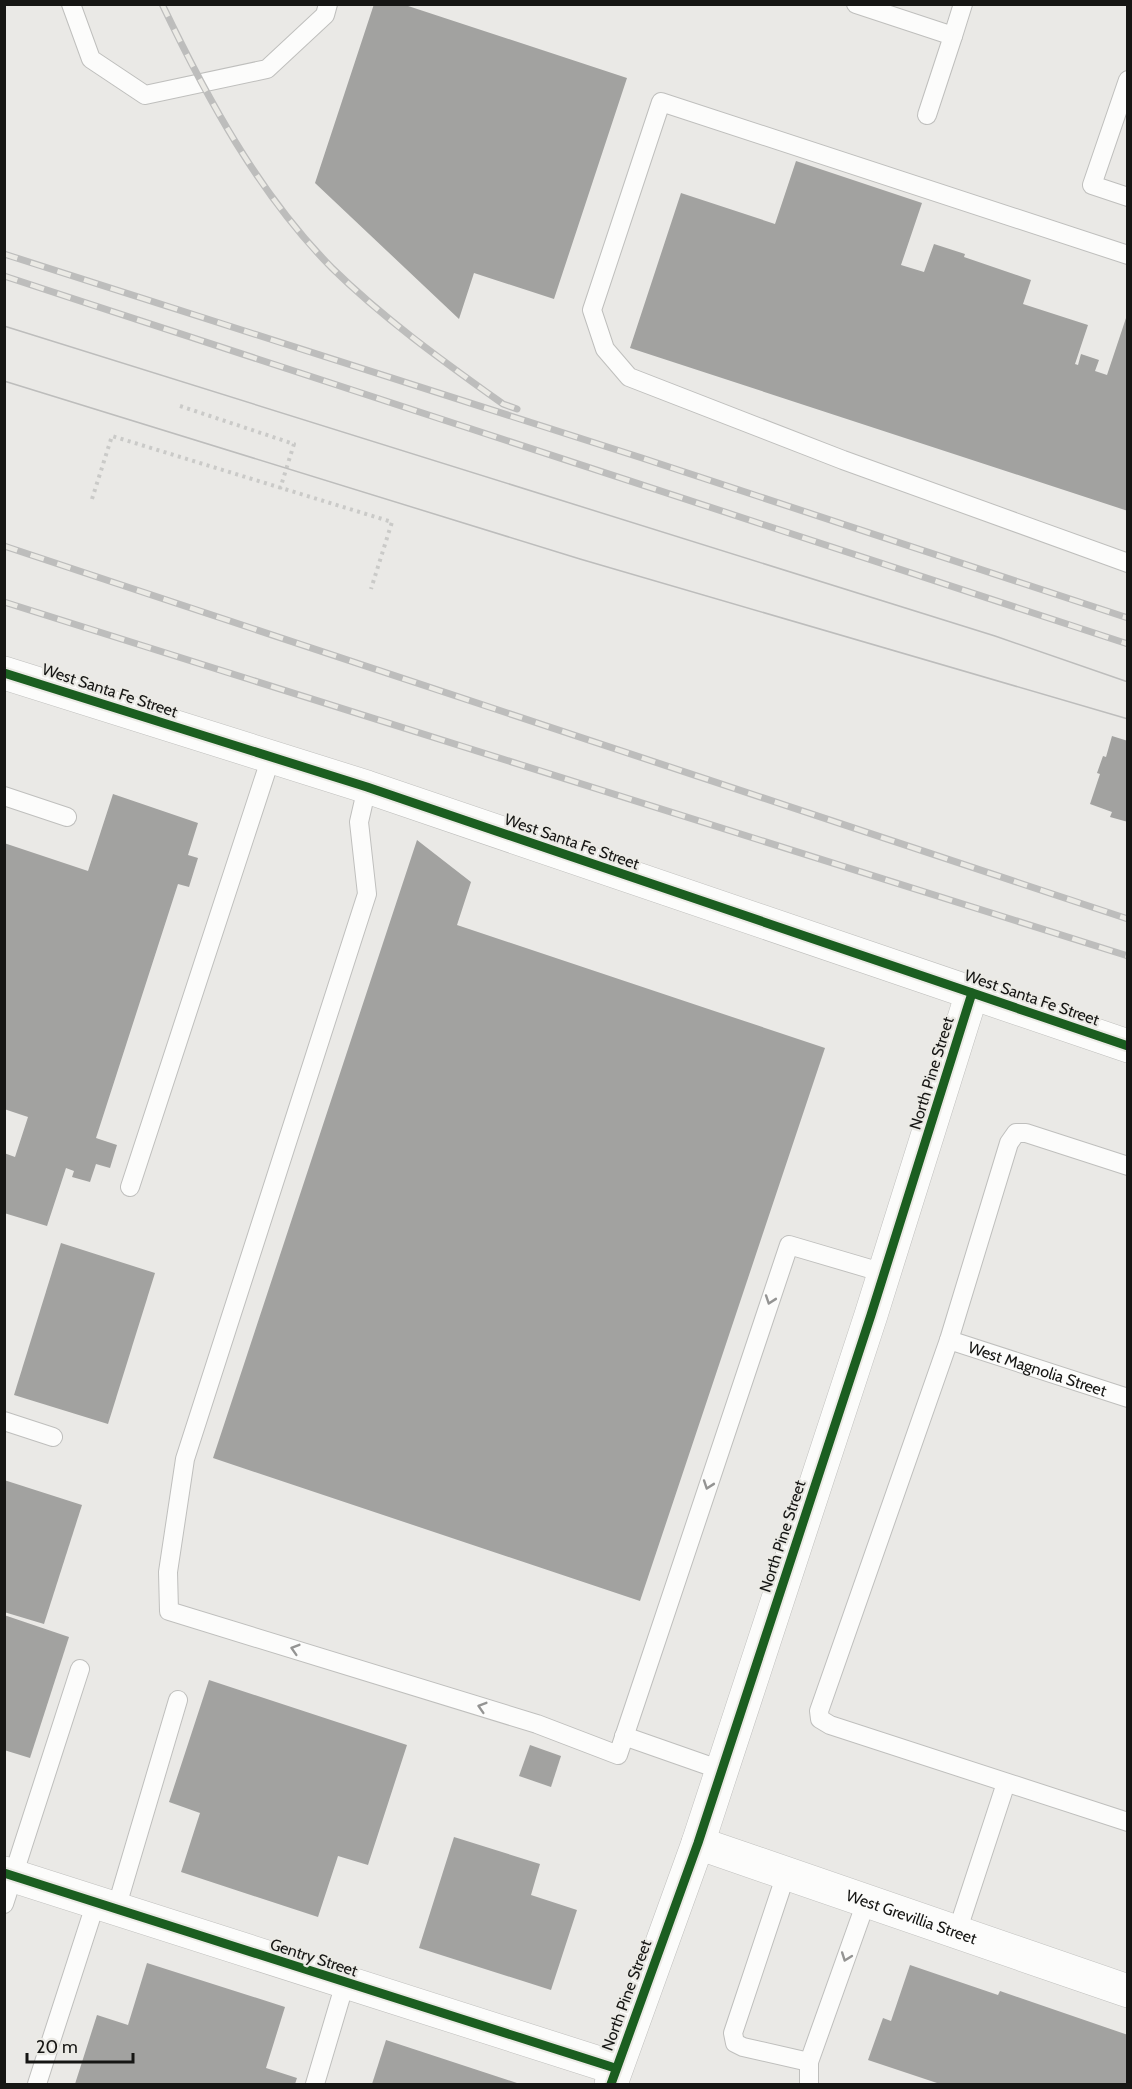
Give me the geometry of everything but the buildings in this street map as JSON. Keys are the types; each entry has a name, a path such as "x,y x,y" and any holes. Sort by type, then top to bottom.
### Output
{"street":[{"name":"West Santa Fe Street","path":"4,673 367,787 1128,1046"},
{"name":"North Pine Street","path":"613,2076 698,1843 884,1273 972,993"},
{"name":"West Grevillia Street","path":"698,1843 1128,1990"},
{"name":"Gentry Street","path":"7,1884 106,1906 345,1983 613,2076"}],"lane":[{"path":"71,4 91,59 145,94 267,69 325,15 328,4"},
{"path":"856,4 953,36"},
{"path":"927,116 963,4"},
{"path":"1128,80 1092,185 1128,197"},
{"path":"1128,255 661,102 592,310 605,349 629,377 843,460 1128,562"},
{"path":"130,1187 271,757"},
{"path":"367,787 359,822 367,894 185,1460 168,1572 169,1611 537,1724 618,1755 789,1245 884,1273"},
{"path":"4,796 67,816"},
{"path":"1128,1166 1026,1133 1016,1133 1009,1143 948,1340 819,1711 820,1719 830,1725 1128,1822"},
{"name":"West Magnolia Street","path":"948,1340 1128,1398"},
{"path":"4,1421 53,1437"},
{"path":"7,1884 80,1669"},
{"path":"37,2085 106,1906 177,1700"},
{"path":"624,1736 721,1770"},
{"path":"957,1932 1006,1782"},
{"path":"786,1874 733,2033 735,2043 743,2047 808,2062"},
{"path":"809,2085 808,2062 866,1902"},
{"path":"315,2085 345,1983"}],"path":[{"path":"180,406 294,444 280,489"},
{"path":"92,499 112,436 392,522 371,589"}],"tram line":[{"path":"4,326 995,636 1128,682"},
{"path":"4,381 580,559 1128,719"}],"railway":[{"path":"162,4 197,74 236,143 305,239 352,287 393,322 503,404 517,409"},
{"path":"4,254 642,458 1128,618"},
{"path":"4,276 1128,644"},
{"path":"4,546 1128,919"},
{"path":"4,602 1128,956"}],"cycle path":[{"path":"4,673 367,787 1128,1046"},
{"path":"611,2084 698,1843 871,1315 972,993"},
{"path":"4,1873 615,2068"}]}
